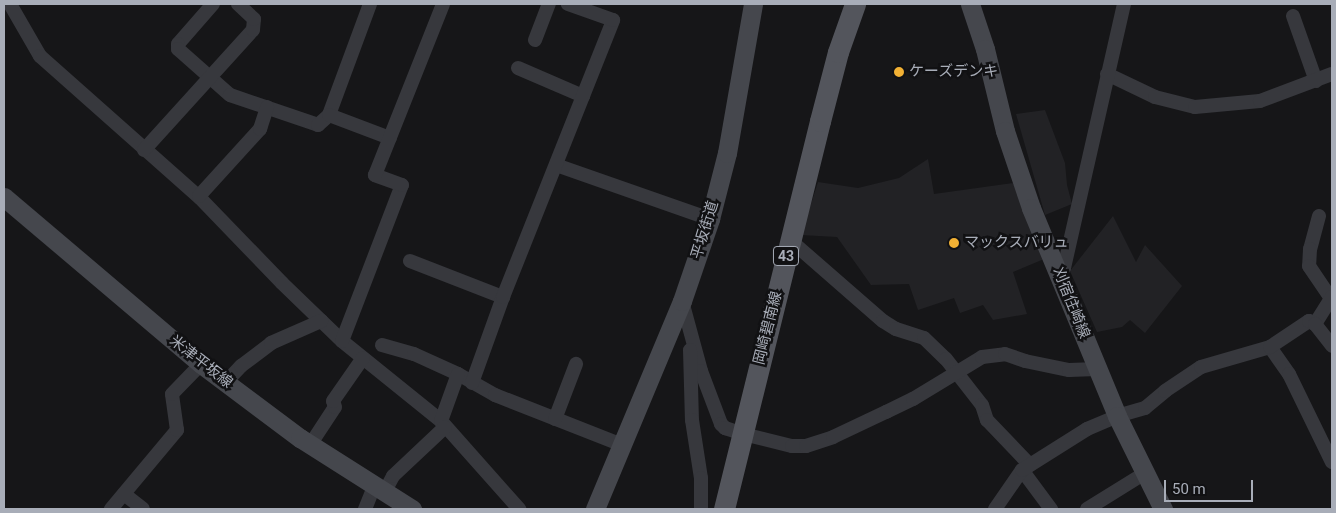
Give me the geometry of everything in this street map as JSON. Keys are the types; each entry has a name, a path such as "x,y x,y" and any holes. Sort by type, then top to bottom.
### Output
{"main road":[{"name":"平坂街道","path":"595,509 682,301 710,219 726,153 753,4"},
{"name":"岡崎碧南線","path":"724,509 838,52 855,4"},
{"name":"刈宿住崎線","path":"970,4 985,49 1016,166 1117,416 1163,509"},
{"name":"米津平坂線","path":"4,198 201,364 310,445 412,509"}],"street":[{"path":"10,4 40,56 144,150 199,196 342,341 443,424 518,509"},
{"path":"213,4 178,44 178,49 225,92 318,125 329,115 370,4"},
{"path":"144,150 253,30 254,19 238,4"},
{"path":"342,341 402,185 375,175 442,4"},
{"path":"535,40 549,4"},
{"path":"472,383 503,297 613,20 568,4"},
{"path":"1059,271 1064,268 1124,4"},
{"path":"1293,16 1316,81"},
{"path":"518,68 583,96"},
{"path":"1107,74 1155,98 1194,107 1260,101 1332,74"},
{"path":"199,196 260,129 267,107"},
{"path":"329,115 390,138"},
{"path":"556,165 710,219"},
{"path":"1315,324 1332,299 1309,266 1319,216"},
{"path":"790,240 883,321 896,329 924,338 958,372 982,405 987,420 1026,467 1051,509"},
{"path":"410,261 503,297"},
{"path":"682,301 690,321 701,371 721,424 725,428 743,434 792,446 806,446 833,437 886,412 982,357 1005,354 1069,370 1097,368"},
{"path":"226,382 241,366 271,343 321,321"},
{"path":"690,321 692,420 701,478 701,509"},
{"path":"995,509 1026,467 1087,429 1117,416 1145,408 1201,367 1270,346 1310,321 1315,324 1332,346"},
{"path":"382,345 414,354 458,374 495,395 622,445"},
{"path":"1270,346 1289,374 1332,462"},
{"path":"310,445 334,407 333,401 362,358"},
{"path":"111,509 177,430 172,394 201,364"},
{"path":"555,419 576,364"},
{"path":"365,509 379,490 443,424 458,374"},
{"path":"1087,509 1145,473"},
{"path":"124,494 143,509"}],"shaded area":[{"path":"1045,110 1065,163 1067,185 1072,204 1045,215 1016,114"},
{"path":"928,159 934,194 1013,183 1044,259 1013,272 1027,314 993,320 983,305 960,313 954,298 918,310 909,284 871,285 837,237 801,235 818,182 858,188 899,178"},
{"path":"1113,216 1136,262 1145,245 1182,286 1145,333 1130,320 1122,327 1097,332 1070,271"}],"place":[{"name":"ケーズデンキ","path":"899,72"},
{"name":"マックスバリュ","path":"954,243"}]}
